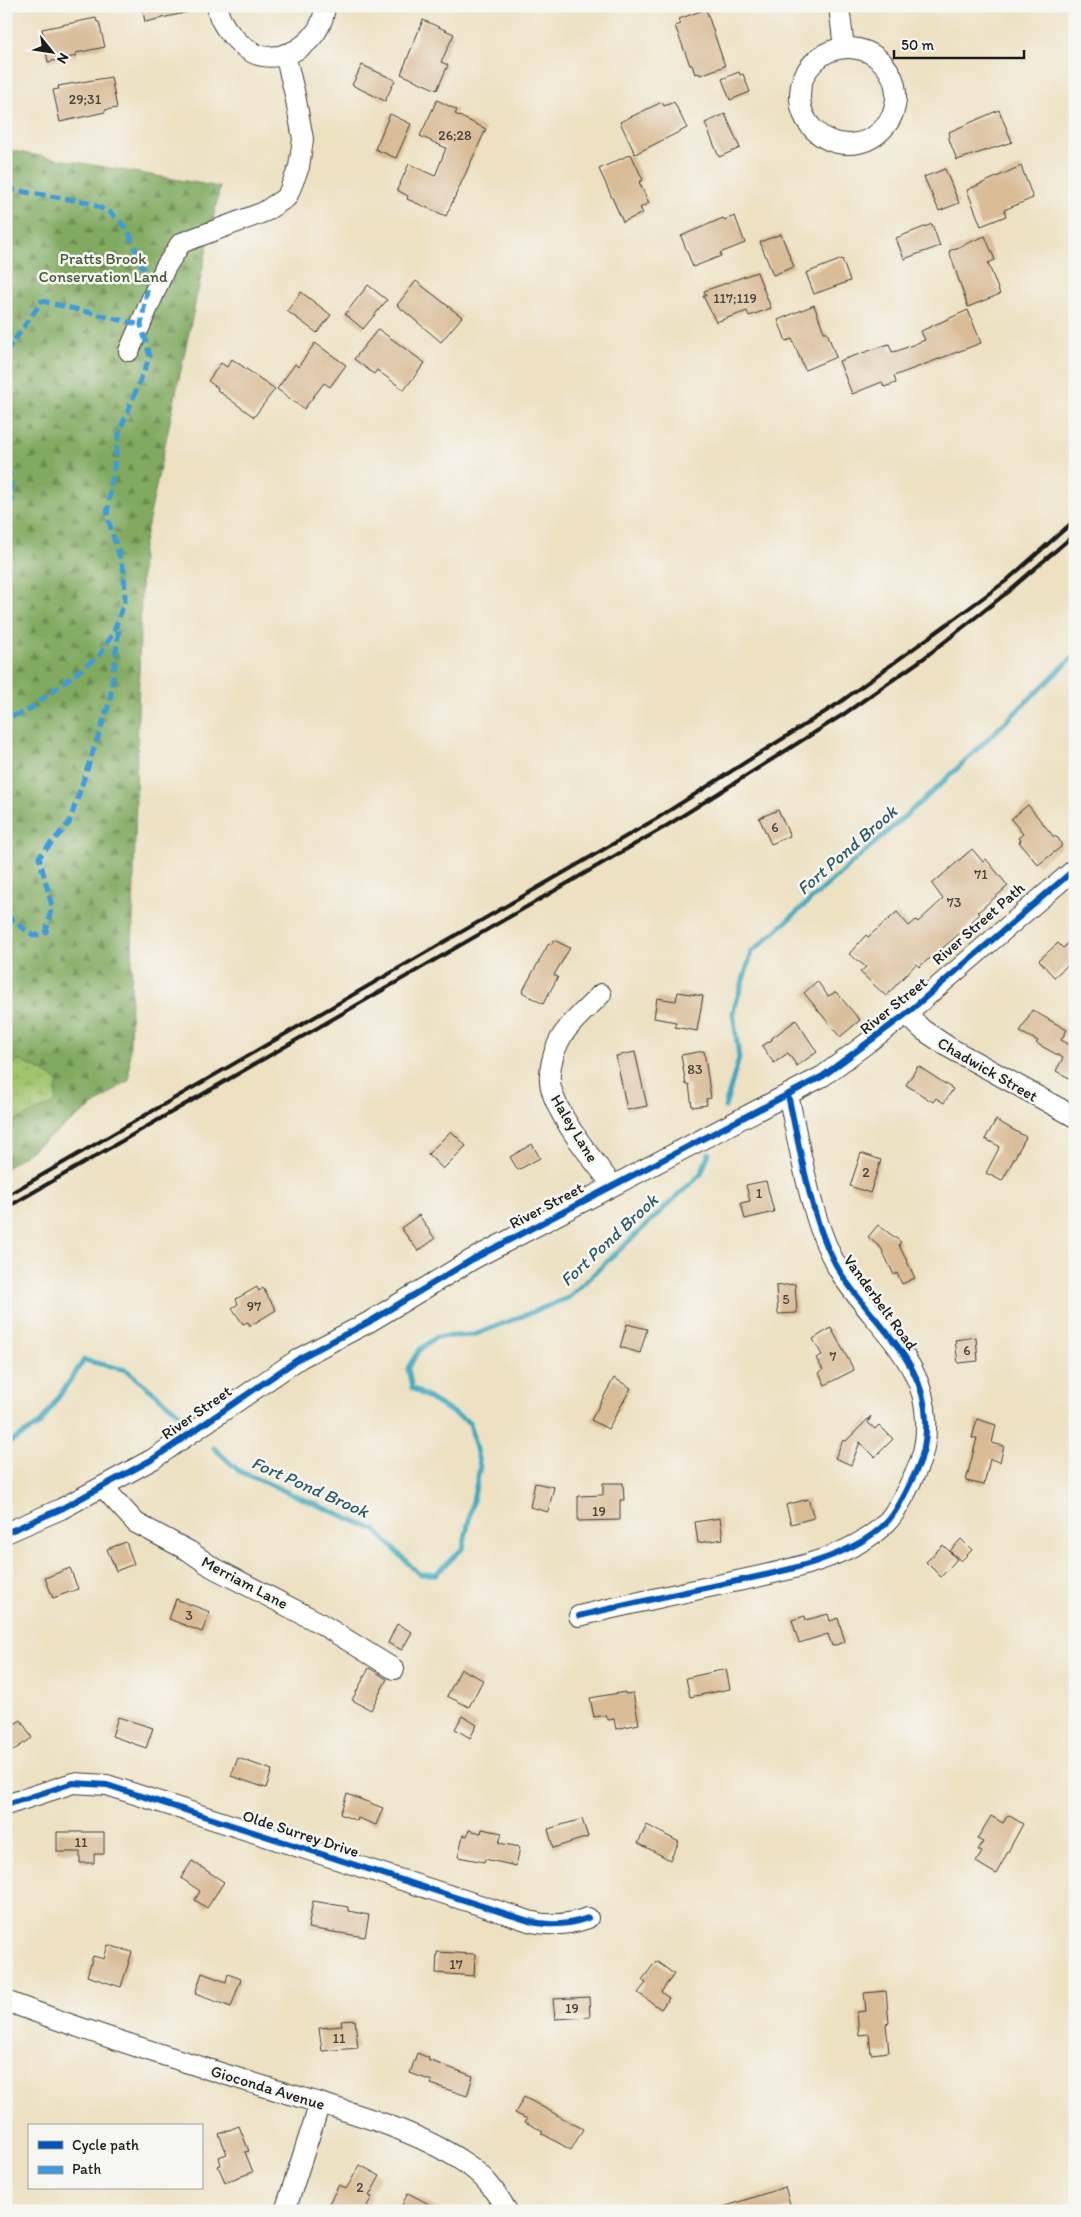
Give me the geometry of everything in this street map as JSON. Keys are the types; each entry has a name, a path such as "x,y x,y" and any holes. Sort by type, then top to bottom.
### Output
{"street":[{"path":"218,6 218,12 226,28 241,45 261,56 285,54 307,43 317,34 324,18 325,6"},
{"path":"839,6 844,48"},
{"path":"844,48 854,48 873,55 887,68 895,86 896,106 888,124 873,137 855,144 836,143 819,134 806,120 800,101 803,79 815,61 829,52 844,48"},
{"path":"129,351 165,268 181,243 264,212 287,196 299,167 303,139 296,95 285,54"},
{"name":"River Street","path":"6,1533 103,1487 153,1459 300,1358 369,1322 473,1259 612,1185 788,1096 839,1065 906,1014 1075,869"},
{"name":"Haley Lane","path":"602,994 562,1035 552,1060 550,1086 556,1102 581,1143 612,1185"},
{"name":"Chadwick Street","path":"906,1014 932,1036 950,1048 1075,1117"},
{"name":"Vanderbelt Road","path":"579,1616 752,1577 835,1554 866,1538 887,1522 922,1459 925,1445 926,1420 922,1394 913,1371 841,1273 827,1247 816,1214 788,1096"},
{"name":"Merriam Lane","path":"103,1487 136,1523 189,1551 212,1567 318,1622 394,1669"},
{"name":"Olde Surrey Drive","path":"6,1805 73,1783 107,1785 529,1921 558,1925 588,1918"},
{"name":"Gioconda Avenue","path":"6,2001 49,2017 320,2103 410,2134 454,2155 481,2175 507,2211"},
{"path":"285,2211 320,2103"}],"green space":[{"name":"Pratts Brook Conservation Land","path":"6,150 220,187 142,552 129,1080 6,1168"},
{"path":"18,1060 58,1081 55,1103 10,1123 6,1122 6,1071"}],"building":[{"path":"142,6 187,6 188,12 145,22"},
{"path":"706,9 725,66 700,75 699,73 695,74 692,65 690,65 675,26 681,24 679,19"},
{"path":"96,18 97,22 99,22 105,47 76,53 76,56 48,62 42,29"},
{"path":"423,20 454,34 441,62 448,65 437,90 401,74"},
{"path":"362,65 395,80 385,101 352,85"},
{"path":"739,72 740,75 743,74 750,92 730,100 722,79"},
{"path":"111,77 117,108 60,122 53,90 59,89 58,86"},
{"path":"437,100 457,110 455,114 486,129 446,216 407,199 408,196 397,190 409,164 435,176 446,148 420,136"},
{"path":"662,102 664,106 674,102 687,128 635,154 620,122"},
{"path":"999,110 1012,142 957,160 948,137 950,136 949,132"},
{"path":"390,114 411,124 396,158 375,149"},
{"path":"725,114 740,148 719,157 705,123"},
{"path":"631,154 643,180 639,182 649,203 640,208 643,213 623,222 599,169"},
{"path":"1021,166 1033,198 1004,210 1006,216 981,226 967,190"},
{"path":"945,169 959,203 939,211 924,177"},
{"path":"735,216 745,243 720,253 721,256 693,267 681,236 723,218 724,220"},
{"path":"932,224 940,246 904,259 896,238"},
{"path":"781,234 794,267 773,275 760,242"},
{"path":"985,236 995,260 988,263 1000,294 968,307 949,251"},
{"path":"842,259 850,281 814,294 806,273"},
{"path":"757,272 771,308 749,316 747,311 716,322 703,296 706,296 704,291"},
{"path":"416,281 462,317 441,342 397,305"},
{"path":"368,285 387,300 363,329 345,314"},
{"path":"301,292 331,315 317,333 287,311"},
{"path":"814,305 836,357 805,370 792,339 786,341 778,320"},
{"path":"968,310 981,343 894,376 896,383 884,387 882,382 852,394 839,361 889,344 892,352 925,340 921,331"},
{"path":"378,329 425,363 404,390 377,370 374,374 354,359"},
{"path":"315,343 346,365 330,387 324,383 304,409 277,389 295,364 298,367"},
{"path":"232,359 275,389 254,417 217,390 218,388 208,381 221,363 227,367"},
{"path":"1028,805 1061,843 1061,847 1038,865 1019,842 1021,841 1018,838 1023,834 1011,819"},
{"path":"778,810 790,836 771,844 759,818"},
{"path":"972,849 983,862 986,859 1008,886 978,912 980,914 950,942 919,967 916,964 886,996 860,972 866,967 849,954 866,935 868,937 897,912 909,926 916,920 918,922 943,899 932,884"},
{"path":"1075,937 1075,959 1054,977 1039,960 1058,943 1063,948"},
{"path":"554,940 570,948 554,975 558,977 543,1004 522,992 549,943 552,944"},
{"path":"817,981 828,996 836,992 860,1020 840,1037 804,993"},
{"path":"678,992 703,996 697,1031 675,1027 676,1022 654,1018 657,998 676,1001"},
{"path":"1032,1010 1067,1030 1061,1040 1070,1045 1075,1037 1075,1081 1056,1071 1063,1058 1036,1043 1038,1041 1020,1032"},
{"path":"796,1020 817,1052 797,1066 788,1053 774,1063 762,1046"},
{"path":"704,1051 711,1098 706,1099 707,1105 692,1107 689,1084 686,1085 681,1055"},
{"path":"635,1052 647,1106 627,1110 616,1056"},
{"path":"918,1066 953,1089 944,1103 936,1098 933,1102 906,1085"},
{"path":"996,1120 1026,1137 1002,1181 986,1173 999,1146 985,1139"},
{"path":"451,1131 466,1146 443,1169 428,1154"},
{"path":"532,1144 540,1158 518,1170 510,1157"},
{"path":"861,1153 881,1160 870,1193 850,1186"},
{"path":"766,1181 774,1212 745,1219 741,1203 750,1201 746,1185"},
{"path":"419,1215 435,1239 418,1251 401,1228"},
{"path":"878,1225 901,1242 899,1245 915,1278 902,1284 897,1273 894,1275 881,1248 868,1237"},
{"path":"795,1284 797,1313 778,1314 776,1286"},
{"path":"257,1287 259,1291 263,1288 276,1310 250,1326 248,1322 243,1324 232,1308 238,1304 236,1299"},
{"path":"627,1324 647,1329 640,1353 620,1347"},
{"path":"831,1328 854,1370 825,1385 819,1373 823,1370 816,1358 822,1355 813,1339"},
{"path":"976,1337 978,1361 958,1363 955,1340"},
{"path":"614,1378 631,1388 608,1429 591,1420"},
{"path":"871,1416 868,1423 875,1429 879,1425 893,1439 875,1457 860,1442 851,1465 835,1458 843,1440 846,1441"},
{"path":"977,1419 996,1425 992,1443 1004,1446 1000,1462 990,1459 984,1485 966,1481 977,1438 972,1438"},
{"path":"535,1483 554,1487 548,1512 530,1507"},
{"path":"603,1483 623,1483 624,1500 620,1500 620,1520 578,1521 578,1496 603,1495"},
{"path":"808,1499 814,1518 791,1524 786,1505"},
{"path":"720,1518 723,1539 698,1543 695,1522"},
{"path":"961,1539 972,1550 961,1561 950,1551"},
{"path":"126,1542 134,1564 116,1571 107,1549"},
{"path":"943,1545 957,1559 941,1577 926,1562"},
{"path":"70,1568 78,1589 53,1598 45,1578"},
{"path":"176,1599 210,1612 202,1632 169,1619"},
{"path":"828,1614 830,1621 838,1618 845,1642 832,1646 828,1634 799,1643 792,1620 805,1616 806,1620"},
{"path":"397,1624 412,1632 402,1650 388,1643"},
{"path":"369,1668 387,1679 371,1710 352,1700"},
{"path":"461,1669 483,1680 469,1707 447,1696"},
{"path":"726,1669 730,1689 690,1697 686,1678"},
{"path":"625,1692 625,1694 633,1693 639,1724 616,1729 614,1719 608,1720 606,1715 594,1717 590,1698"},
{"path":"462,1716 477,1725 470,1738 455,1729"},
{"path":"118,1717 153,1728 146,1748 112,1736"},
{"path":"21,1720 32,1738 6,1755 6,1729"},
{"path":"238,1758 272,1770 266,1788 231,1776"},
{"path":"347,1794 383,1808 376,1825 358,1818 357,1821 340,1814"},
{"path":"1008,1815 1023,1824 996,1874 976,1862 982,1852 978,1850 983,1842 977,1839 991,1816 1003,1823"},
{"path":"582,1819 588,1837 553,1848 548,1829"},
{"path":"647,1825 679,1842 670,1860 638,1843"},
{"path":"482,1829 502,1833 499,1843 520,1847 516,1866 485,1859 484,1862 458,1857 463,1835 467,1836 469,1830 481,1833"},
{"path":"57,1832 104,1832 104,1854 94,1854 94,1863 80,1863 80,1852 57,1852"},
{"path":"192,1861 224,1882 207,1908 195,1900 200,1891 181,1878"},
{"path":"313,1901 348,1907 348,1911 369,1915 365,1937 308,1928"},
{"path":"108,1945 132,1952 121,1987 87,1976 93,1956 104,1959"},
{"path":"437,1952 475,1954 474,1976 436,1973"},
{"path":"656,1961 674,1974 661,1992 669,1998 661,2009 638,1993 646,1983 642,1980"},
{"path":"202,1973 226,1982 228,1974 241,1979 231,2007 195,1994"},
{"path":"886,1991 889,2023 886,2024 889,2052 871,2054 869,2034 859,2035 857,2012 866,2011 864,1993"},
{"path":"589,1997 590,2017 555,2019 553,1999"},
{"path":"355,2020 358,2048 322,2051 319,2028 342,2026 341,2021"},
{"path":"417,2053 429,2058 428,2060 473,2076 467,2096 431,2084 432,2081 410,2073"},
{"path":"524,2097 583,2129 571,2150 541,2133 543,2131 525,2122 527,2119 515,2113"},
{"path":"239,2126 249,2151 245,2152 253,2172 225,2182 218,2166 221,2165 219,2157 227,2154 219,2134"},
{"path":"360,2165 380,2176 369,2196 372,2197 364,2211 335,2211 327,2207 339,2185 346,2189"},
{"path":"785,2187 791,2207 780,2211 720,2211 720,2208"},
{"path":"408,2193 442,2211 399,2211"}],"waterway":[{"name":"Fort Pond Brook","path":"725,1107 739,1058 733,1012 752,952 940,785 1075,655"},
{"name":"Fort Pond Brook","path":"214,1448 239,1471 375,1530 419,1574 436,1574 463,1548 480,1467 470,1423 412,1388 408,1368 419,1350 437,1337 474,1335 568,1298 701,1174 709,1153"},
{"name":"Fort Pond Brook","path":"6,1445 40,1424 84,1360 126,1370 184,1417"}],"railway":[{"path":"6,1196 656,819 839,703 1006,581 1075,520"},
{"path":"6,1208 663,828 844,714 924,658 1004,595 1075,534"}],"marked path":[{"path":"6,189 87,202 111,213 128,230 146,276 147,291 141,325 150,356 119,433 107,515 124,571 125,600 114,631 100,655 28,710 6,719"},
{"path":"6,352 42,301 141,325"},
{"path":"6,468 10,474 12,501 6,503"},
{"path":"6,915 34,936 46,932 52,906 39,857 69,823 110,701 119,627"}],"cycle path":[{"path":"6,1533 61,1509 153,1459 300,1358 369,1322 473,1259 823,1076 906,1014 1075,869"},
{"path":"579,1616 775,1573 848,1549 869,1537 886,1523 895,1512 921,1459 926,1434 926,1421 925,1408 918,1383 906,1358 850,1287 831,1256 808,1188 788,1095"},
{"path":"6,1805 73,1783 107,1785 529,1921 559,1924 588,1918"}]}
